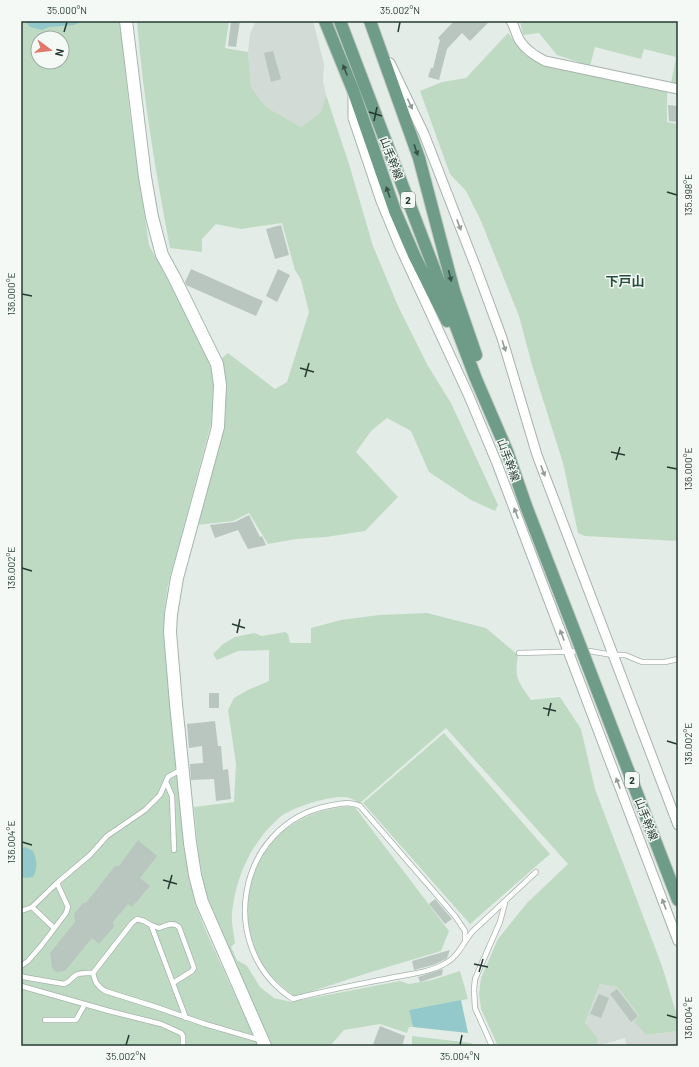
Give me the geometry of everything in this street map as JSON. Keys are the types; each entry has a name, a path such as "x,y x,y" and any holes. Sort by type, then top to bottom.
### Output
{"main road":[{"path":"325,21 353,90 386,189 405,235 476,379"},
{"name":"山手幹線","path":"340,21 476,379 507,451 526,506 678,900"},
{"path":"372,26 419,158 454,291 507,451"}],"street":[{"path":"126,21 145,177 152,217 162,255 217,364 220,385 218,427 177,578 171,614 170,632 190,843 202,902 263,1043"},
{"path":"510,21 520,41 526,48 535,56 545,61 678,89"},
{"path":"372,26 424,134 455,214 502,338 537,455 678,824"},
{"path":"353,90 353,118 381,201 400,247 483,427 678,941"}],"lane":[{"path":"519,653 590,651 613,655 625,654 642,662 665,662 678,659"},
{"path":"21,911 32,907 90,855 107,836 144,810 160,794 168,777 182,769"},
{"path":"166,782 172,796 174,850"},
{"path":"466,939 465,931 455,916 360,806 355,803 338,804 312,811 292,821 280,830 263,849 250,874 246,887 244,917 251,948 261,967 272,982 293,999 436,968 446,963 454,957 466,939 536,872"},
{"path":"21,966 28,961 64,916 68,907 57,883"},
{"path":"492,1046 475,1008 474,989 475,979 500,922 505,903"},
{"path":"32,907 54,928"},
{"path":"93,973 132,923 137,919 159,928 172,923 179,926 194,968 192,971 173,983"},
{"path":"150,925 186,1018"},
{"path":"21,975 23,977 64,984 80,973 93,973"},
{"path":"93,973 95,982 99,988 105,991 263,1043"},
{"path":"21,986 161,1024 181,1033 183,1036 183,1046"},
{"path":"45,1020 76,1020 85,1004"}],"shaded area":[{"path":"256,21 313,21 324,64 323,81 326,95 321,112 301,127 266,107 251,87 248,52 250,34"},
{"path":"600,984 617,987 639,1017 646,1035 678,1031 678,1046 626,1046 625,1038 597,1046 597,1037 585,1024"}],"green space":[{"path":"21,21 120,21 130,115 149,245 206,352 214,380 211,424 168,585 164,623 183,831 189,875 195,903 205,929 258,1046 21,1046"},
{"path":"137,21 229,21 225,48 248,52 251,87 266,107 301,127 321,112 326,95 349,164 373,246 398,306 428,366 451,403 498,505 495,511 471,500 429,472 411,431 387,418 371,431 356,452 398,497 365,531 326,537 296,539 268,544 249,513 233,521 197,525 225,421 226,383 222,358 228,353 275,389 287,382 309,312 301,280 295,270 282,223 241,229 216,224 202,239 202,252 170,248 150,135"},
{"path":"520,21 678,21 678,84 671,83 676,57 644,49 641,59 595,47 590,66 557,55 539,33 523,35"},
{"path":"508,33 525,55 541,64 667,92 667,122 678,124 678,541 585,536 578,533 563,463 532,365 519,316 481,221 466,191 450,174 420,91 442,82 466,78"},
{"path":"427,613 486,628 518,655 518,679 531,700 560,697 581,729 595,789 662,966 678,1019 678,1031 646,1035 634,1021 639,1016 617,987 600,984 585,1023 597,1037 597,1046 502,1046 497,1044 481,1009 479,994 481,978 498,939 527,903 568,864 446,728 359,804 351,799 342,797 317,801 289,812 280,817 270,826 261,837 247,860 237,886 232,917 235,943 231,947 237,960 247,966 260,987 274,998 291,1002 400,981 409,984 432,980 460,971 468,999 409,1010 413,1027 409,1027 407,1033 380,1024 344,1030 330,1046 270,1046 217,925 204,886 198,851 194,807 234,802 236,764 228,710 234,698 269,681 269,650 238,651 217,660 213,654 223,644 235,637 254,633 262,636 285,632 288,634 290,643 311,643 311,628 341,620 379,615"},
{"path":"444,733 550,854 470,924 363,803"},
{"path":"354,806 449,931 441,951 294,997 266,971 254,948 250,937 247,914 250,882 262,855 271,843 285,829 315,813 330,809"},
{"path":"412,1036 471,1043 476,1046 412,1046"}],"water":[{"path":"25,21 80,21 74,25 49,27 42,30 30,27"},
{"path":"25,847 33,851 35,858 36,867 33,877 26,878 21,876 21,849"},
{"path":"461,1000 468,1033 413,1027 409,1010"}],"building":[{"path":"231,21 240,21 236,47 228,46"},
{"path":"454,21 490,21 470,41 462,33 447,49 439,80 428,77 431,68 433,68 440,40 438,38"},
{"path":"273,51 281,79 271,82 264,53"},
{"path":"668,105 678,106 678,122 669,121"},
{"path":"281,225 289,255 275,259 266,229"},
{"path":"191,269 263,301 256,316 186,285 185,282"},
{"path":"278,269 290,275 277,302 266,296"},
{"path":"249,515 260,537 262,536 266,545 248,549 238,530 215,538 210,525 235,522"},
{"path":"209,693 219,693 219,708 209,708"},
{"path":"215,721 218,746 221,746 223,770 228,769 231,799 216,801 214,779 191,780 190,764 203,763 202,746 189,748 187,724"},
{"path":"138,840 157,856 140,878 150,886 132,907 128,904 113,922 114,927 99,944 92,938 65,971 56,972 52,968 50,953 75,922 74,914 83,903 86,903 115,866 119,866"},
{"path":"435,899 452,919 445,924 429,904"},
{"path":"450,950 447,958 444,960 433,965 414,970 412,961"},
{"path":"443,969 442,975 420,982 418,977"},
{"path":"617,989 638,1016 631,1022 610,994"},
{"path":"599,994 609,998 601,1018 590,1014"},
{"path":"380,1026 405,1036 402,1046 378,1046 373,1044"}],"district":[{"name":"下戸山","path":"625,281"}]}
